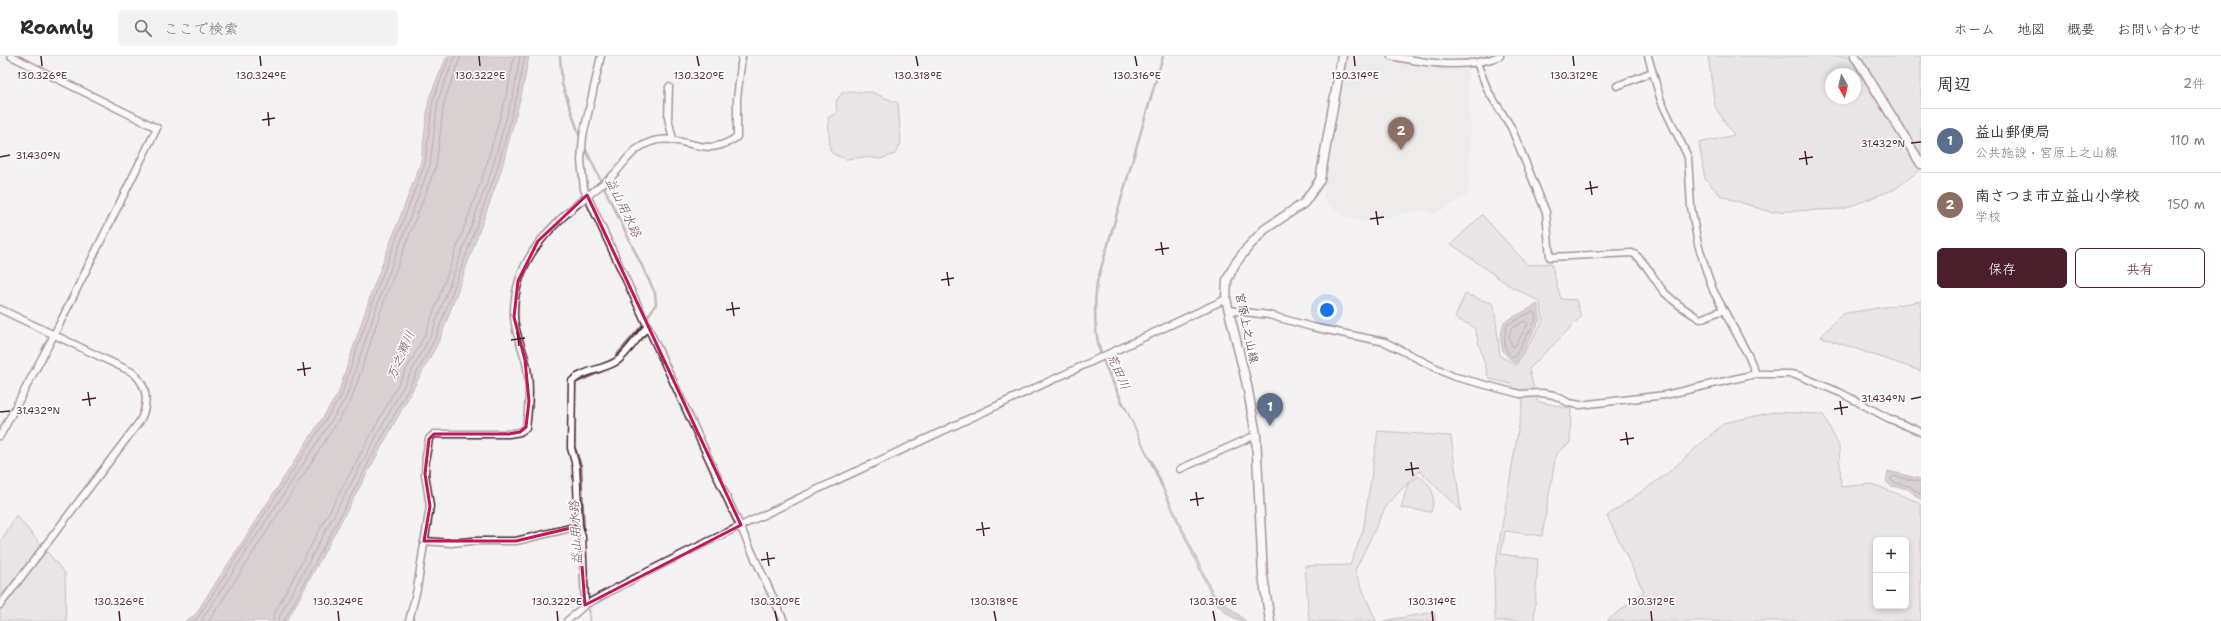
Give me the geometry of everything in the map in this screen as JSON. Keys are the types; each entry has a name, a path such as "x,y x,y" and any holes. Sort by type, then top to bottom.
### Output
{"street":[{"path":"0,436 54,335 157,128 11,56"},
{"path":"601,56 583,136 582,175 587,195 784,621"},
{"path":"409,621 417,590 430,506 425,474 426,456 430,439 434,434 509,434 520,432 526,428 529,401 525,360 514,328 514,317 518,282 535,246 542,236 587,195 611,177 632,152 642,146 662,139 709,148 720,147 737,137 737,99 742,56"},
{"name":"宮原上之山線","path":"1270,621 1263,576 1256,435 1247,385 1226,299 1227,280 1240,255 1265,229 1304,203 1320,180 1342,56"},
{"path":"1391,56 1431,64 1477,63 1500,56"},
{"path":"1648,56 1661,101 1688,156 1691,207 1698,244 1713,290 1749,357 1756,374"},
{"path":"1855,56 1921,164"},
{"path":"1477,63 1488,90 1511,127 1546,212 1550,257 1632,253 1640,258 1656,282 1683,309 1700,319 1723,310"},
{"path":"1617,86 1652,72"},
{"path":"669,87 668,118 673,140"},
{"path":"567,621 585,605 741,526 984,410 1110,355 1226,299"},
{"path":"0,309 136,376 146,394 145,412 116,453 0,605"},
{"path":"1229,310 1269,315 1312,327 1385,342 1452,376 1520,394 1542,392 1554,395 1569,403 1580,405 1666,395 1756,374 1800,376 1921,432"},
{"path":"585,605 582,537 579,526 576,466 571,448 572,381 581,375 619,360 648,326"},
{"path":"1180,469 1256,435"},
{"path":"424,541 451,543 473,540 516,541 579,526"}],"highlighted area":[{"path":"587,195 741,525 585,605 579,526 516,541 424,541 430,506 425,474 429,439 434,434 509,434 520,432 526,427 529,401 525,360 514,317 518,281 538,241"}],"shaded area":[{"path":"1347,56 1377,56 1436,67 1467,67 1471,132 1468,195 1433,215 1422,210 1365,222 1343,215 1329,205 1323,198"},
{"path":"1708,56 1921,56 1921,169 1895,189 1843,209 1770,212 1721,196 1705,179 1699,143 1734,135 1715,107"},
{"path":"843,92 871,92 898,103 901,143 895,154 881,159 865,157 846,159 833,154 830,150 828,118 837,112 836,101"},
{"path":"1482,215 1528,265 1551,263 1561,299 1576,300 1581,317 1529,369 1537,401 1571,409 1570,443 1556,454 1542,536 1505,531 1501,554 1538,559 1534,621 1495,621 1494,574 1523,401 1511,384 1489,379 1474,327 1455,318 1465,294 1494,304 1500,356 1516,365 1543,321 1540,302 1507,284 1451,244"},
{"path":"1921,301 1921,371 1821,337 1841,314"},
{"path":"1773,412 1823,414 1839,446 1841,487 1872,484 1916,501 1921,505 1921,621 1607,621 1644,592 1607,516 1668,473 1724,423"},
{"path":"1378,431 1451,436 1461,511 1420,471 1387,504 1355,571 1376,621 1309,621 1305,566 1350,565 1363,531"},
{"path":"1419,476 1428,484 1432,491 1433,500 1431,512 1401,508 1408,484"},
{"path":"16,515 65,573 66,621 0,621 0,543"},
{"path":"1434,612 1435,621 1383,621"}],"water":[{"name":"万之瀬川","path":"447,56 529,56 522,92 500,174 440,339 287,621 185,621 195,615 338,394 372,291 421,162 429,98"},
{"path":"1538,304 1540,320 1516,363 1506,355 1501,345 1501,334 1504,322"},
{"path":"1096,344 1213,593 1246,621 1236,619 1231,616 1218,605 1212,597"},
{"path":"1888,471 1921,479 1921,500 1908,489 1891,486 1886,481"}],"waterway":[{"name":"益山用水路","path":"560,56 562,84 581,140"},
{"name":"荒田川","path":"1125,408 1099,348 1095,318 1097,282 1163,56"},
{"name":"益山用水路","path":"584,146 655,293 656,304 641,327 616,356"},
{"name":"益山用水路","path":"584,536 581,466 574,446 575,383 604,370"},
{"name":"荒田川","path":"1151,460 1162,485"},
{"name":"益山用水路","path":"586,571 588,595"},
{"name":"益山用水路","path":"589,610 590,621"}],"place":[{"name":"南さつま市立益山小学校","path":"1401,150"},
{"name":"益山郵便局","path":"1270,426"}]}
